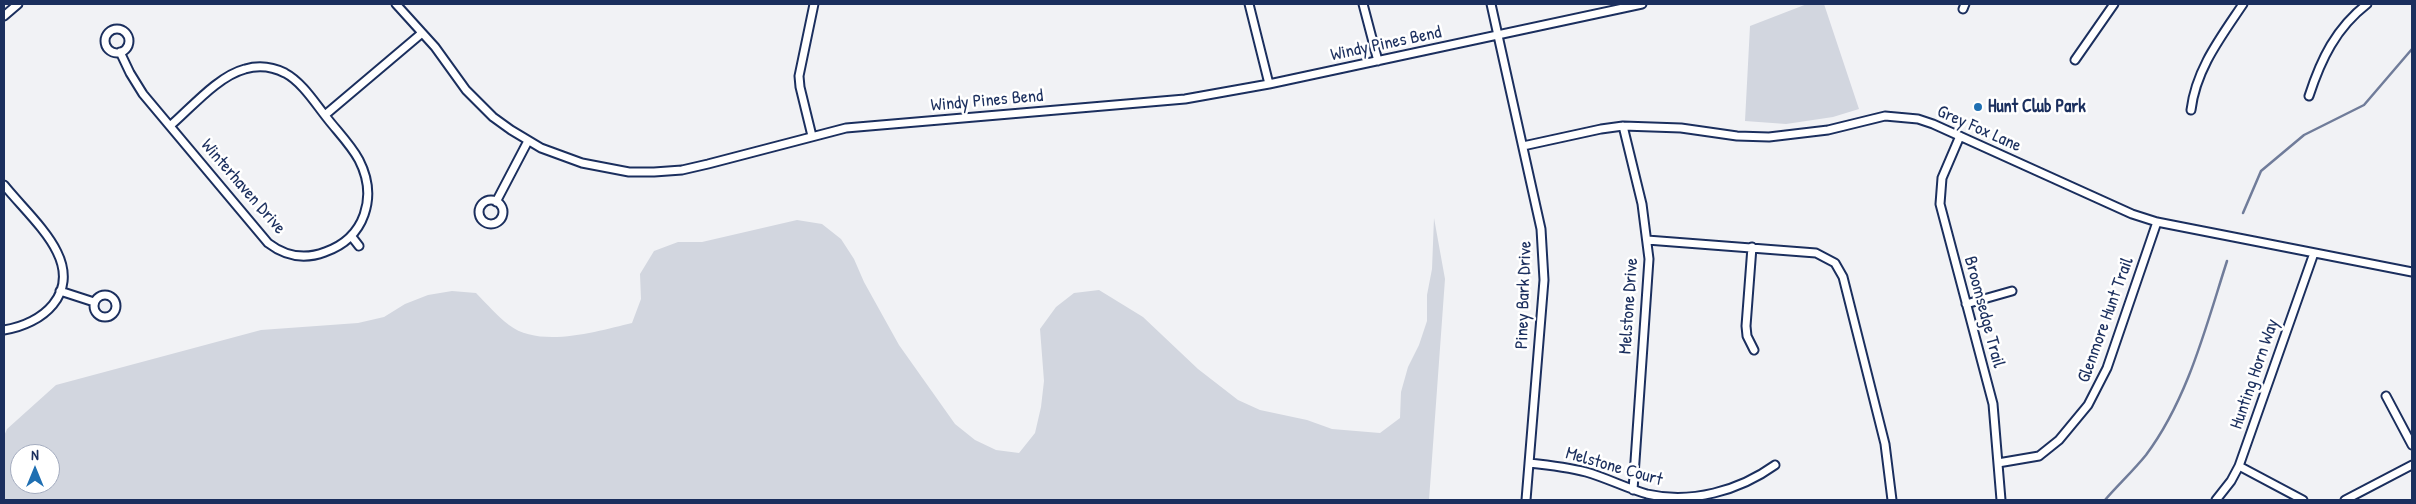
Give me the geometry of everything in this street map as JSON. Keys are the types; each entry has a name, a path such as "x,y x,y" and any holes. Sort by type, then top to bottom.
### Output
{"street":[{"path":"4,16 18,4"},
{"name":"Windy Pines Bend","path":"396,4 422,33 454,76 493,117 528,141 582,163 629,172 682,170 812,136 864,126 1185,99 1269,84 1627,5 1642,4"},
{"path":"812,136 799,76 814,4"},
{"path":"1250,4 1269,84"},
{"path":"1363,4 1378,61"},
{"name":"Piney Bark Drive","path":"1492,4 1541,229 1544,280 1526,500"},
{"path":"2075,60 2114,4"},
{"path":"2191,110 2200,72 2243,4"},
{"path":"2309,96 2327,50 2347,22 2367,4"},
{"path":"325,115 422,33"},
{"name":"Winterhaven Drive","path":"120,52 139,88 170,126 268,242 276,249 294,256 314,255 337,248 359,229 365,214 367,184 359,160 325,115 287,74 275,69 254,67 233,73 170,126"},
{"name":"Grey Fox Lane","path":"1523,146 1600,129 1623,126 1682,128 1737,136 1769,137 1828,130 1876,117 1902,117 1933,124 2132,214 2157,222 2412,272"},
{"name":"Melstone Drive","path":"1623,126 1639,188 1649,259 1633,490"},
{"name":"Broomsedge Trail","path":"1960,136 1942,178 1940,204 1993,404 2001,500"},
{"path":"496,202 528,141"},
{"path":"4,185 58,253 62,274 60,291 53,305 42,317 29,324 4,330"},
{"name":"Glenmore Hunt Trail","path":"1998,463 2039,456 2059,440 2088,405 2107,368 2157,222"},
{"path":"352,237 359,246"},
{"path":"1647,240 1816,253 1829,259 1840,270 1885,444 1892,500"},
{"path":"1752,247 1746,326 1747,336 1754,350"},
{"name":"Hunting Horn Way","path":"2216,500 2232,481 2239,466 2314,253"},
{"path":"60,291 94,302"},
{"path":"1966,304 2012,292"},
{"path":"2386,396 2412,445"},
{"name":"Melstone Court","path":"1529,463 1584,472 1633,490 1663,498 1703,496 1738,487 1775,465"},
{"path":"2345,500 2412,465"},
{"path":"2239,466 2303,500"}],"shaded area":[{"path":"1807,4 1824,4 1859,109 1833,117 1786,124 1745,121 1750,26"},
{"path":"1434,218 1445,279 1429,500 4,500 4,436 7,429 56,385 261,330 358,323 384,317 405,304 428,295 452,291 476,293 509,325 522,332 537,336 569,336 603,330 632,323 641,299 640,274 654,251 678,242 702,242 797,220 822,224 841,239 854,259 864,282 899,345 955,424 975,440 996,450 1019,453 1035,433 1041,407 1044,381 1040,329 1056,307 1074,293 1099,290 1143,317 1198,369 1238,400 1260,410 1307,420 1332,429 1380,433 1400,418 1401,392 1408,367 1419,345 1427,321 1427,295 1432,269"}],"waterway":[{"path":"2243,213 2261,171 2304,135 2364,105 2412,49"},
{"path":"2105,500 2146,455 2161,433 2173,410 2185,386 2227,261"}],"place":[{"name":"Hunt Club Park","path":"1978,107"}]}
